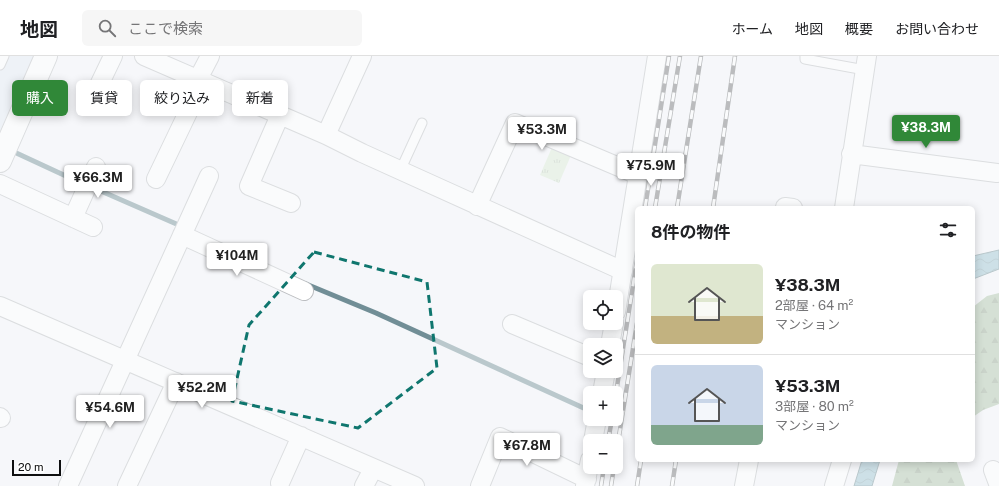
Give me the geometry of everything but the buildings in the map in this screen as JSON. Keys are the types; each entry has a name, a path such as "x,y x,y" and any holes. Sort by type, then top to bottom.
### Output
{"street":[{"path":"0,161 46,56"},
{"path":"102,80 113,56"},
{"path":"144,56 201,80 210,56"},
{"path":"326,135 362,56"},
{"path":"620,290 657,56"},
{"path":"844,206 866,63"},
{"path":"156,179 185,116"},
{"path":"280,116 249,186 291,203"},
{"path":"282,116 326,135 400,171 623,271"},
{"path":"477,206 515,123 638,175"},
{"path":"852,154 997,173"},
{"path":"73,218 96,167"},
{"path":"68,486 209,176"},
{"path":"0,184 93,227"},
{"path":"182,235 304,291"},
{"path":"0,306 415,486"},
{"path":"512,324 583,354"},
{"path":"127,486 176,382"},
{"path":"280,482 301,436"},
{"path":"480,486 500,437 586,482"},
{"path":"744,486 749,462"},
{"path":"834,486 841,462"},
{"path":"364,486 373,469"}],"lane":[{"path":"0,65 4,56"},
{"path":"805,56 805,59 866,63"},
{"path":"400,171 422,123"}],"highlighted area":[{"path":"314,252 427,282 437,368 358,428 232,401 249,325"}],"shaded area":[{"path":"0,56 34,56 23,80 12,80 12,105 0,131"}],"green space":[{"path":"553,145 572,153 559,183 540,175"},
{"path":"999,293 999,404 983,410 975,416 975,305 987,296"},
{"path":"898,462 957,462 965,486 892,486"}],"water":[{"path":"999,250 999,269 975,278 975,256"},
{"path":"861,462 879,462 872,486 854,486"}],"waterway":[{"path":"12,151 81,183"},
{"path":"94,188 181,226"},
{"path":"306,284 376,313 583,408"}],"railway":[{"path":"645,206 669,56"},
{"path":"655,206 680,56"},
{"path":"677,206 701,56"},
{"path":"713,206 735,56"},
{"path":"617,386 635,273"},
{"path":"619,434 635,336"},
{"path":"609,434 611,426"},
{"path":"637,486 641,462"},
{"path":"672,486 676,462"},
{"path":"601,486 603,474"},
{"path":"611,486 613,474"}]}
